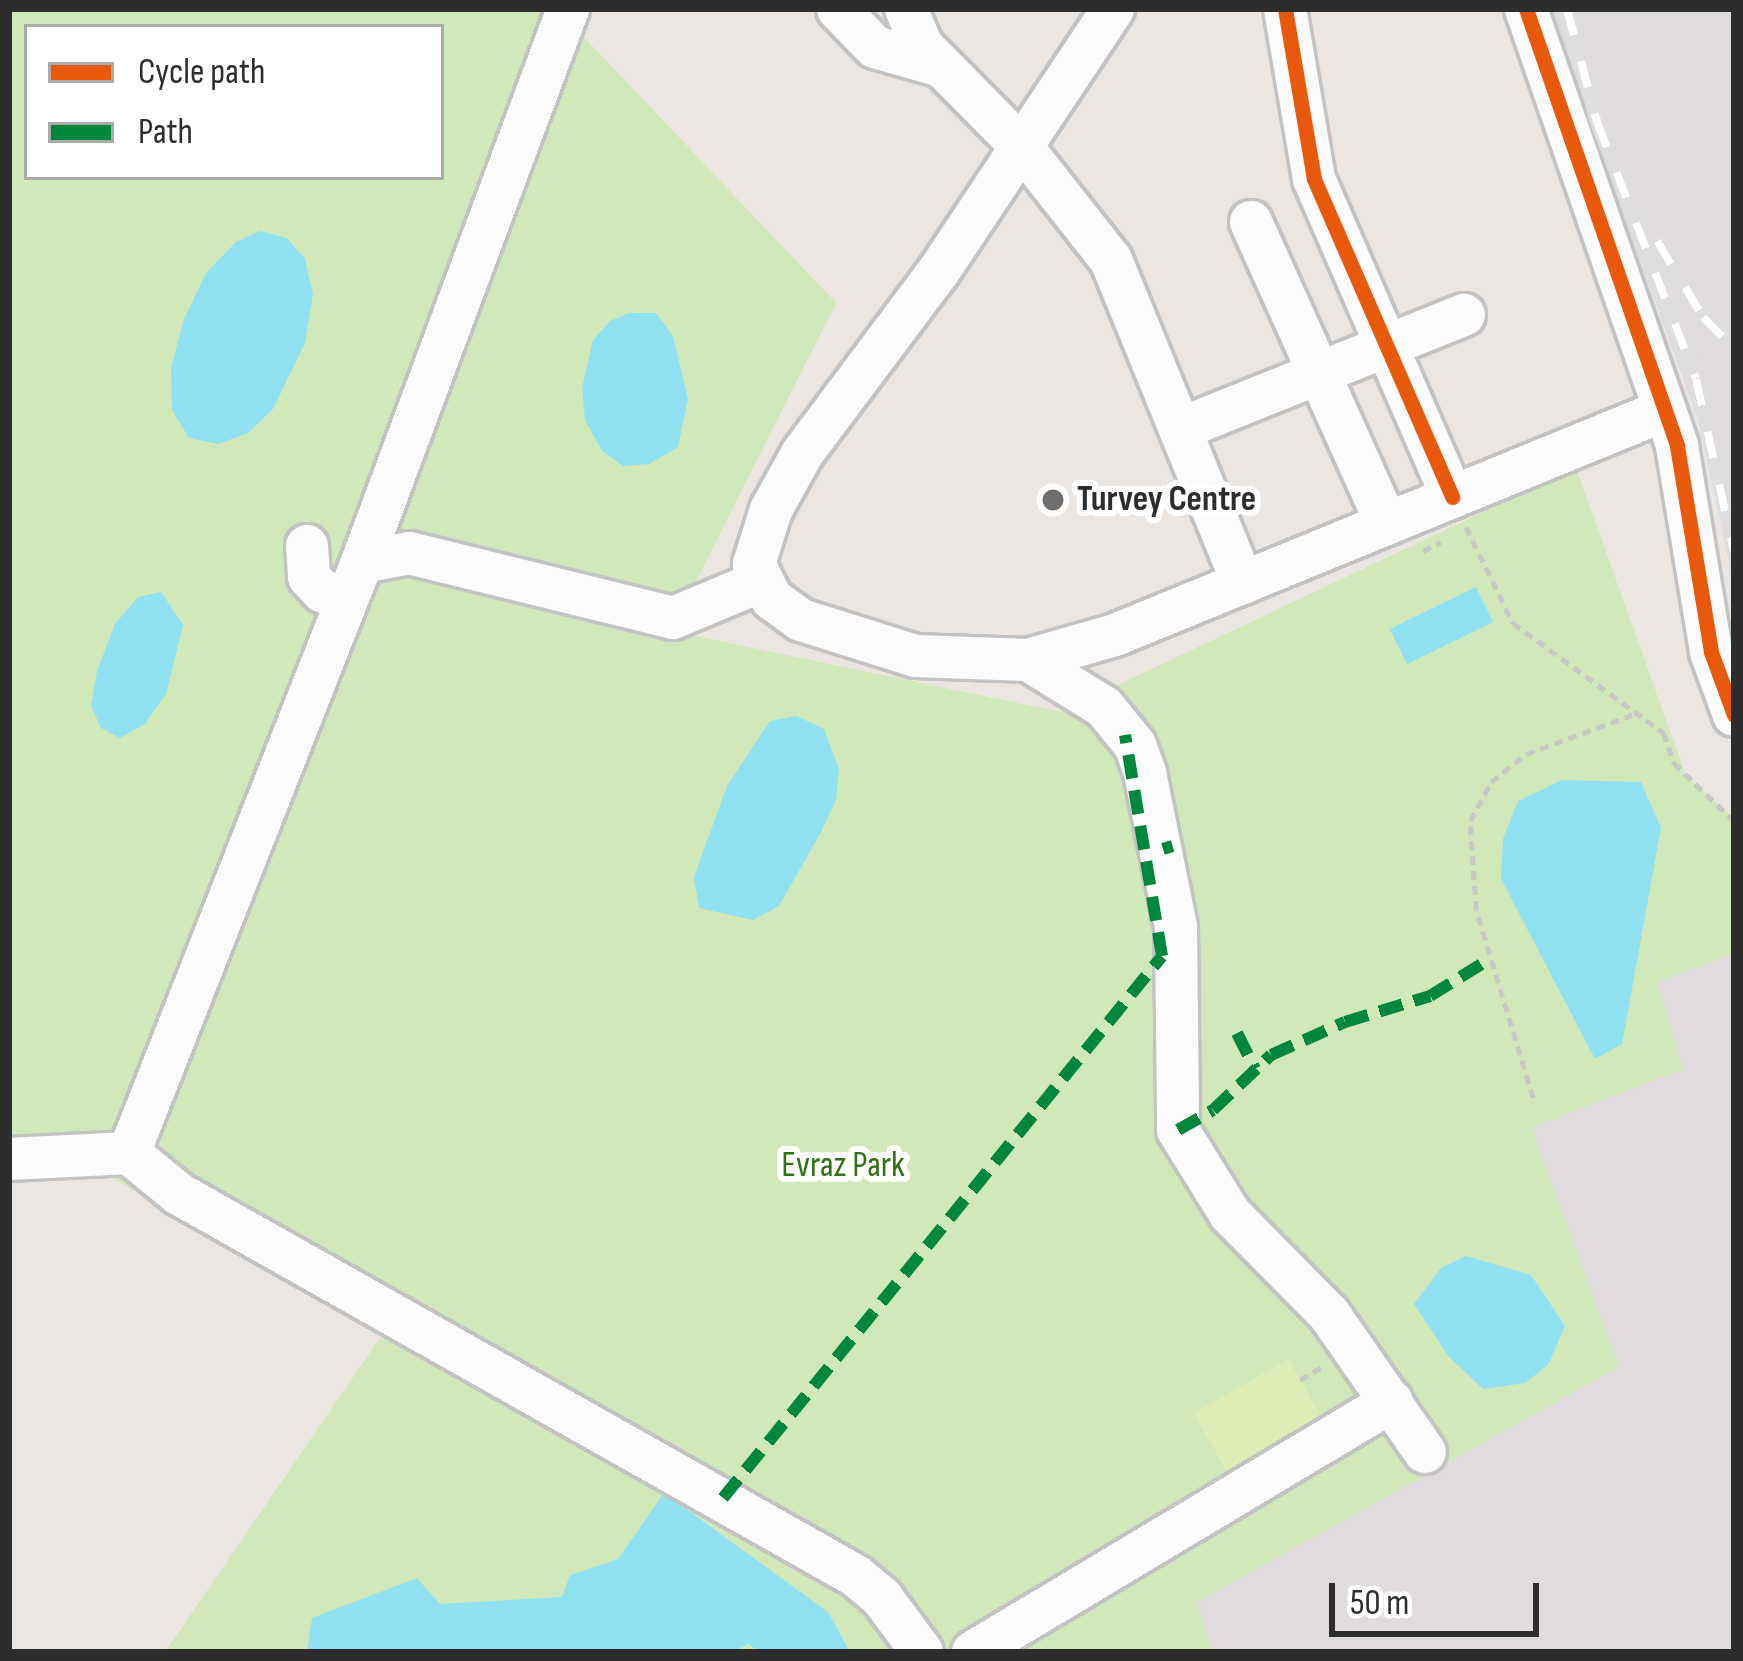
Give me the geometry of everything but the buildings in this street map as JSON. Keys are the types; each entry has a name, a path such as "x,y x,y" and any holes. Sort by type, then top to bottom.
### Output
{"street":[{"path":"129,1153 362,562 568,9"},
{"path":"838,9 875,47 941,67"},
{"path":"907,9 922,46 1022,147 1111,260 1243,583"},
{"path":"1113,9 938,272 802,454 771,510 754,564 759,582 801,620 838,636 915,656 1028,660 1115,635 1665,410"},
{"path":"1285,9 1314,178 1452,497"},
{"path":"1526,9 1677,446 1711,652 1734,715"},
{"path":"1251,222 1387,524"},
{"path":"1180,429 1464,315"},
{"path":"307,546 308,577 322,591 344,600"},
{"path":"362,562 409,553 673,618 759,582"},
{"path":"1028,660 1104,707 1135,745 1145,773 1176,927 1178,1130 1230,1214 1329,1314 1425,1452"},
{"path":"9,1159 129,1153 179,1193 856,1576 882,1598 922,1652"},
{"path":"973,1652 1392,1401"}],"path":[{"path":"1452,497 1513,622 1632,715 1664,734 1674,763 1734,821"},
{"path":"1533,1098 1476,910 1470,821 1490,782 1526,754 1632,715"}],"shaded area":[{"path":"1548,9 1734,9 1734,588 1706,441"},
{"path":"1734,954 1734,1652 1213,1652 1195,1603 1619,1367 1530,1128 1682,1069 1657,982"}],"green space":[{"name":"Evraz Park","path":"9,9 589,9 581,34 836,303 671,631 1061,712 1576,468 1686,776 1734,818 1734,954 1657,982 1683,1069 1531,1128 1619,1367 1196,1603 1213,1652 165,1652 384,1332 102,1172 9,1176"},
{"path":"1288,1359 1322,1417 1227,1472 1194,1414"}],"water":[{"path":"260,231 287,238 305,259 313,294 305,343 273,409 248,433 218,444 189,438 172,410 171,368 184,319 206,273 236,242"},
{"path":"629,313 656,313 673,336 688,399 678,447 649,464 623,466 602,451 585,420 582,388 593,340 610,321"},
{"path":"1476,587 1493,622 1407,664 1390,629"},
{"path":"161,592 183,625 166,694 145,724 120,738 101,728 91,706 97,671 115,624 138,597"},
{"path":"796,716 824,729 839,769 836,800 821,832 779,906 753,920 699,908 694,877 727,786 770,721"},
{"path":"1562,780 1641,782 1661,828 1622,1044 1595,1059 1501,879 1503,839 1518,801"},
{"path":"1466,1256 1531,1275 1565,1326 1548,1365 1525,1383 1483,1389 1449,1357 1414,1304 1441,1268"},
{"path":"664,1493 828,1612 850,1652 760,1652 748,1644 732,1652 307,1652 312,1618 417,1578 440,1604 562,1597 570,1575 618,1559"}],"railway":[{"path":"1567,9 1597,122 1696,379 1734,552"},
{"path":"1657,241 1703,317 1734,349"}],"marked path":[{"path":"723,1498 1162,956 1125,735"},
{"path":"1163,849 1173,846"},
{"path":"1178,1130 1213,1110 1271,1055 1345,1022 1430,996 1488,960"},
{"path":"1237,1033 1255,1069"}],"cycle path":[{"path":"1285,9 1314,179 1452,497"},
{"path":"1526,9 1677,446 1711,652 1734,715"}],"place":[{"name":"Turvey Centre","path":"1053,500"}]}
